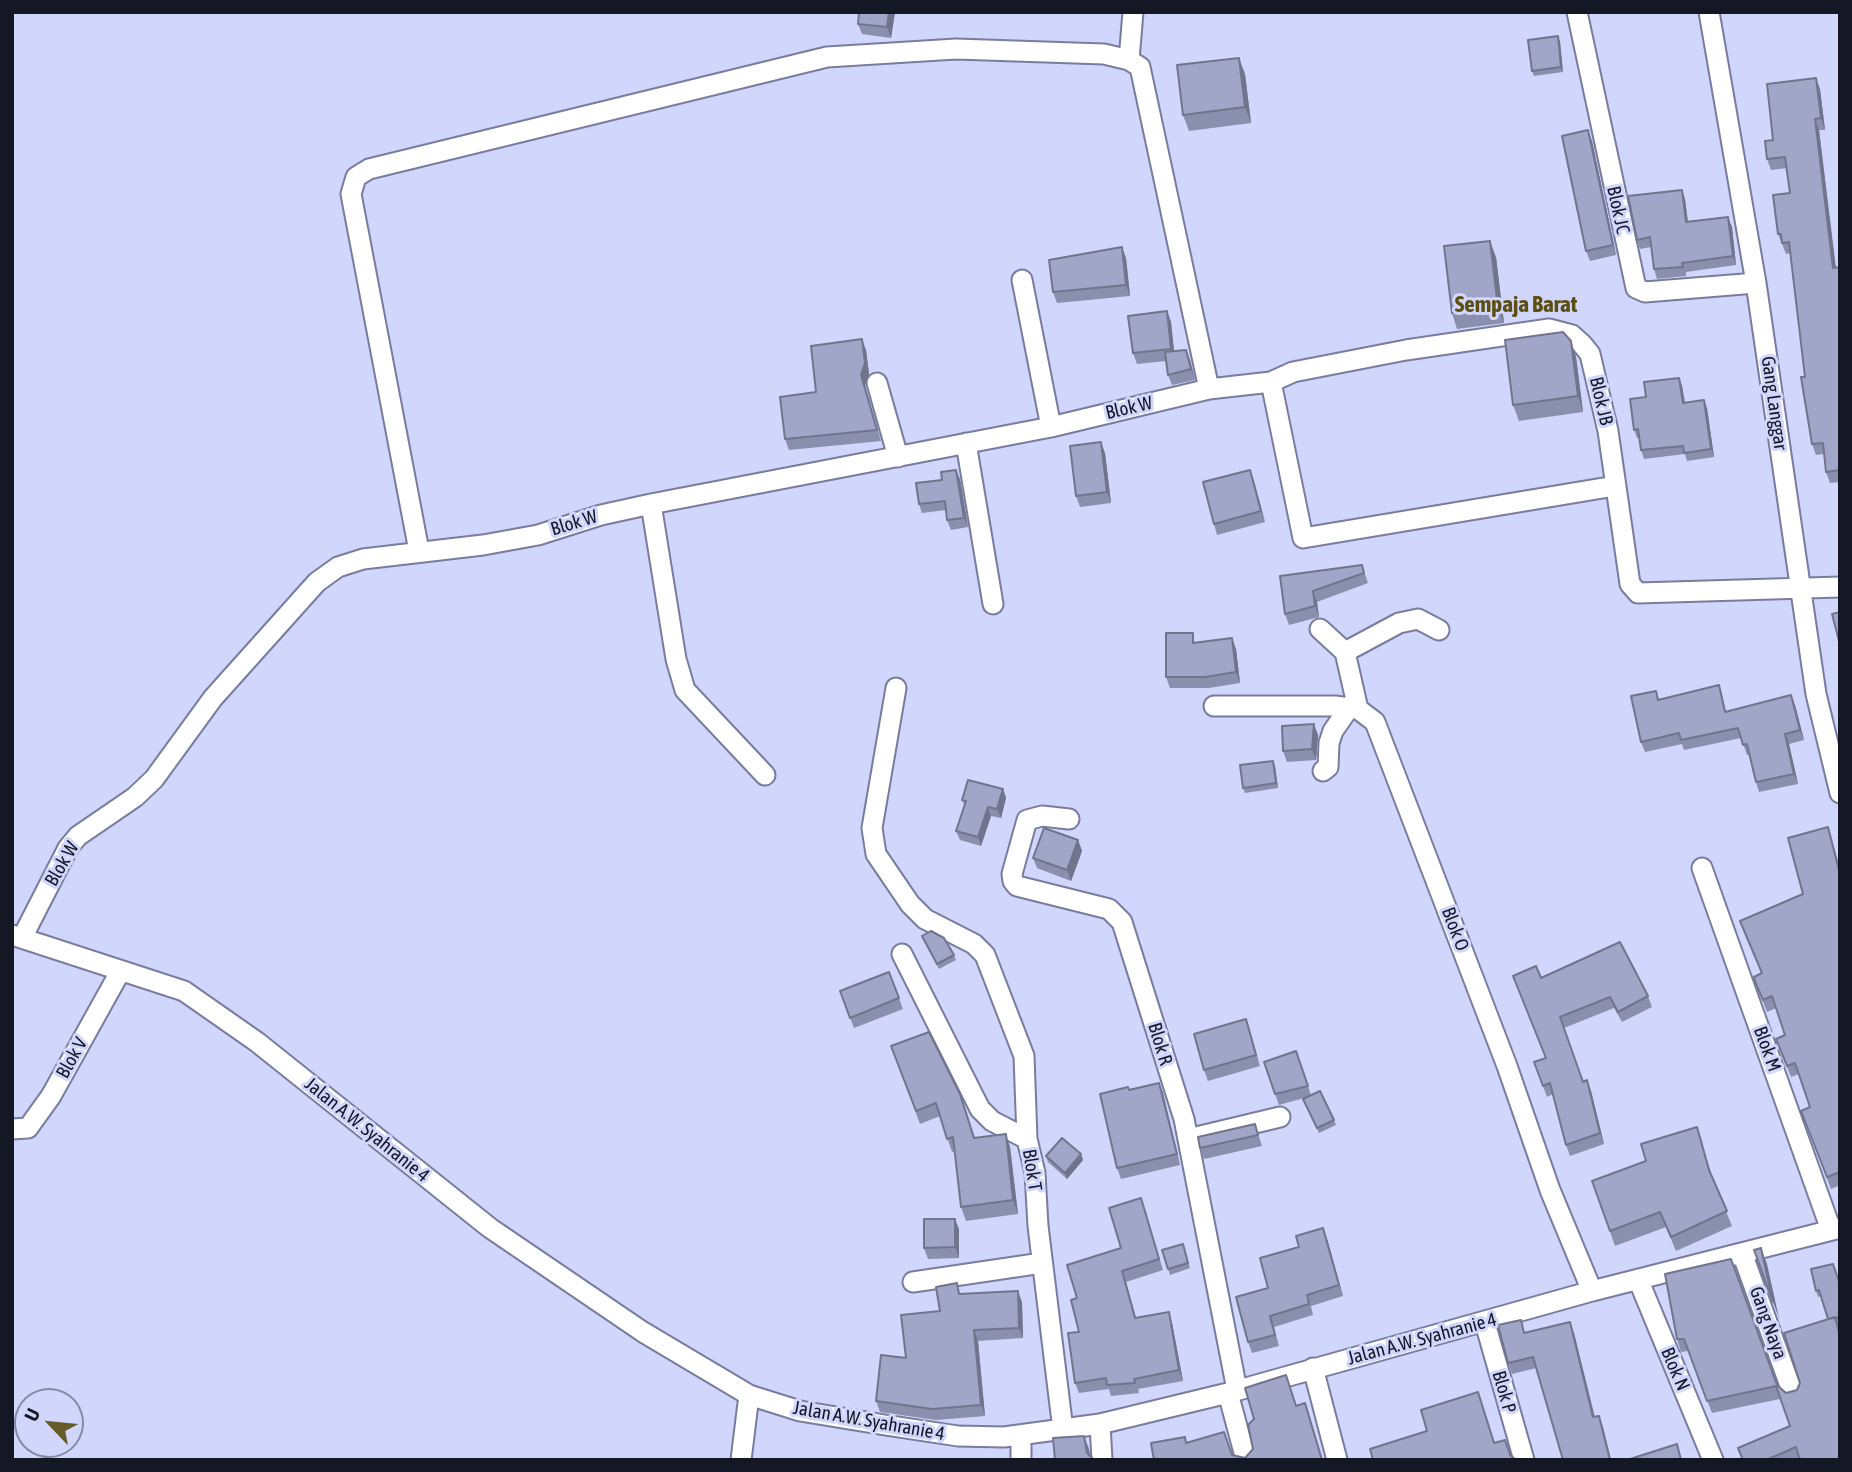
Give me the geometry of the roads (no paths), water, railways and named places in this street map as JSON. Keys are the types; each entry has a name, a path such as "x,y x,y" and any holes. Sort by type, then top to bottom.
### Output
{"street":[{"path":"1129,60 1133,12"},
{"name":"Blok JC","path":"1577,12 1634,285 1644,292 1756,283"},
{"name":"Gang Langgar","path":"1709,12 1756,283 1816,694 1840,793"},
{"path":"419,551 351,194 356,177 361,172 827,57 956,50 1104,54 1129,60 1140,67 1209,389"},
{"path":"1022,280 1051,426"},
{"name":"Blok JB","path":"1293,372 1406,350 1560,330 1572,335 1590,354 1608,431 1630,584 1638,593 1840,587"},
{"name":"Blok W","path":"17,937 68,848 78,836 135,797 154,779 213,698 317,582 338,567 363,559 483,545 524,537 651,504 1051,426 1209,389 1271,382 1293,372"},
{"path":"1271,382 1303,538 1615,486"},
{"path":"877,383 898,457"},
{"path":"966,443 993,604"},
{"path":"651,504 676,659 685,690 765,775"},
{"path":"1345,652 1399,623 1418,619 1439,630"},
{"path":"1320,629 1345,652 1353,709"},
{"path":"896,688 872,828 876,854 910,904 925,919 974,944 985,955 1024,1056 1027,1139"},
{"path":"1214,706 1353,709"},
{"path":"1323,771 1328,767 1329,743 1333,731 1353,709"},
{"name":"Blok O","path":"1353,709 1375,722 1507,1066 1550,1190 1592,1291"},
{"name":"Blok R","path":"1069,818 1042,816 1027,820 1012,874 1013,881 1017,886 1110,909 1122,922 1188,1139 1246,1460"},
{"name":"Blok M","path":"1702,868 1836,1229"},
{"name":"Jalan A.W. Syahranie 4","path":"17,937 184,991 217,1012 490,1228 643,1332 750,1395 800,1411 958,1436 1021,1436 1100,1424 1485,1323 1592,1291 1836,1229"},
{"name":"Blok T","path":"902,954 980,1109 992,1121 1027,1139 1035,1173 1042,1263 1063,1430"},
{"name":"Blok V","path":"12,1129 28,1128 51,1096 120,972"},
{"path":"1188,1139 1280,1117"},
{"name":"Gang Naya","path":"1742,1252 1793,1394"},
{"path":"913,1282 1042,1263"},
{"name":"Blok N","path":"1638,1279 1713,1460"},
{"name":"Blok P","path":"1485,1323 1524,1460"},
{"path":"1313,1368 1337,1460"},
{"path":"741,1460 750,1395"},
{"path":"1100,1424 1102,1460"},
{"path":"1021,1436 1021,1460"}],"district":[{"name":"Sempaja Barat","path":"1516,305"}]}
